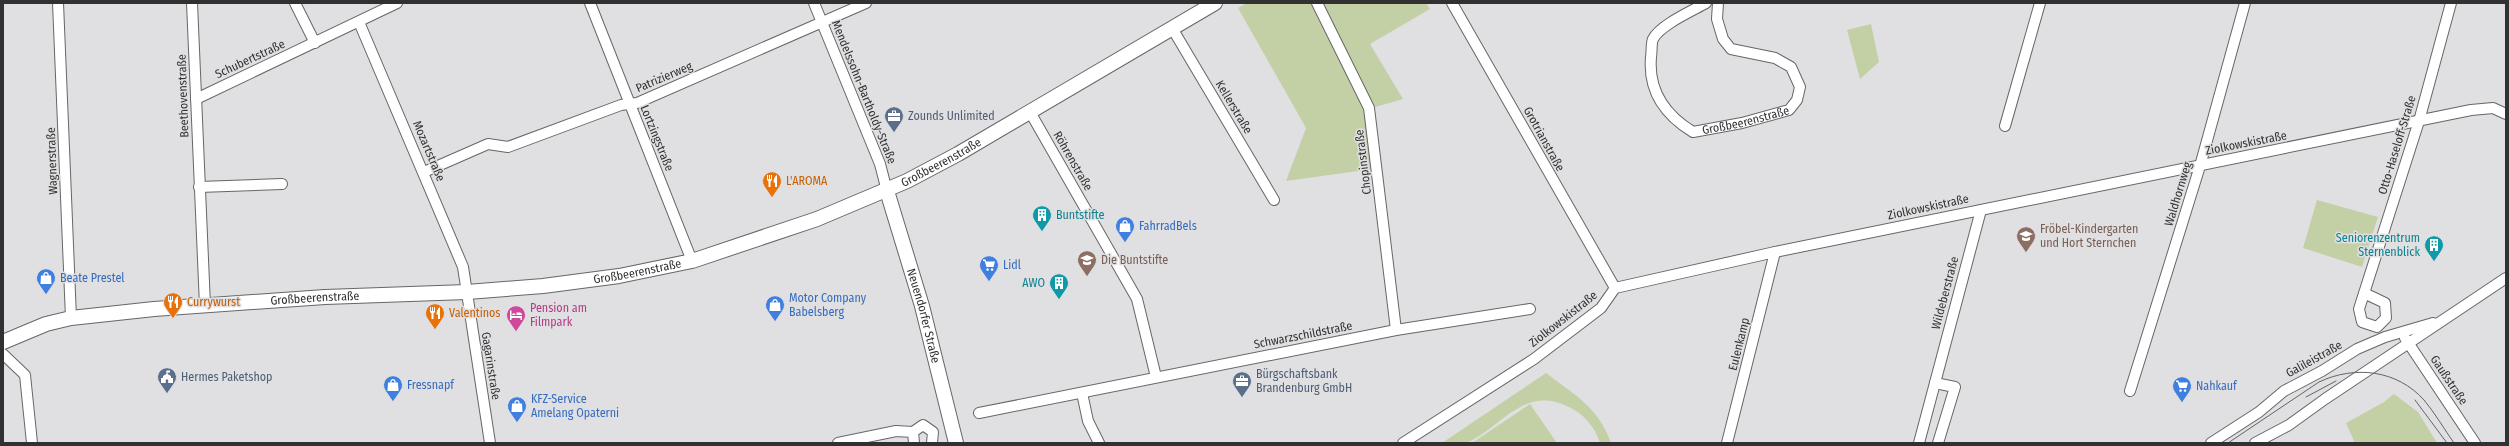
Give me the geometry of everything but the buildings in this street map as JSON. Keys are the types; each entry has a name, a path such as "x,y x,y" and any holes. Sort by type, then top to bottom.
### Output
{"street":[{"name":"Wagnerstraße","path":"58,3 71,318"},
{"name":"Beethovenstraße","path":"192,3 205,306"},
{"path":"295,3 315,43"},
{"name":"Schubertstraße","path":"196,99 397,3"},
{"name":"Lortzingstraße","path":"590,3 692,261"},
{"name":"Mendelssohn-Bartholdy-Straße","path":"814,3 880,164 887,190"},
{"name":"Patrizierweg","path":"424,172 488,144 508,147 621,105 637,103 866,3"},
{"name":"Großbeerenstraße","path":"3,342 46,324 71,318 325,297 467,292 589,281 692,261 817,219 887,190 958,154 1215,3"},
{"name":"Chopinstraße","path":"1317,3 1369,108 1396,330"},
{"name":"Grotrianstraße","path":"1452,3 1615,288"},
{"name":"Großbeerenstraße","path":"1706,3 1661,29 1653,39 1650,69 1653,87 1662,105 1675,121 1693,132 1742,123 1789,110 1797,100 1800,87 1791,67 1775,58 1731,49 1723,40 1717,19 1718,3"},
{"path":"2006,126 2040,3"},
{"name":"Waldhornweg","path":"2130,391 2200,166 2245,3"},
{"name":"Otto-Haseloff-Straße","path":"2364,293 2419,121 2451,3"},
{"name":"Mozartstraße","path":"359,22 424,172 462,267 467,292"},
{"name":"Kellerstraße","path":"1172,28 1274,200"},
{"name":"Ziolkowskistraße","path":"1403,443 1534,359 1601,308 1615,288 1775,252 2482,108 2493,108 2506,114"},
{"name":"Röhrenstraße","path":"1030,112 1137,299 1156,377"},
{"path":"199,187 282,184"},
{"name":"Neuendorfer Straße","path":"887,190 922,306 956,443"},
{"name":"Wildeberstraße","path":"1919,443 1981,210"},
{"name":"Eulenkamp","path":"1727,443 1775,252"},
{"name":"Galileistraße","path":"2255,443 2289,425 2506,278"},
{"name":"Gagarinstraße","path":"467,292 490,443"},
{"name":"Schwarzschildstraße","path":"979,413 1396,330 1530,309"},
{"name":"Galileistraße","path":"2211,443 2259,412 2294,384 2322,372 2367,344 2401,331 2441,321"},
{"name":"Gaußstraße","path":"2401,331 2475,443"},
{"path":"3,354 25,375 32,443"},
{"path":"1935,383 1955,387 1938,443"},
{"path":"1082,392 1088,421 1098,443"},
{"path":"838,443 896,431 913,432 919,426 927,426 933,432 932,443"},
{"path":"913,432 914,443"}],"green space":[{"path":"1247,3 1426,3 1430,9 1370,44 1403,99 1365,110 1372,169 1286,181 1306,128 1238,8"},
{"path":"1871,24 1879,62 1860,79 1847,30"},
{"path":"2317,200 2378,217 2362,267 2303,248"},
{"path":"1546,373 1593,411 1600,420 1611,443 1600,443 1592,426 1584,417 1569,407 1553,401 1539,401 1526,404 1479,436 1466,443 1442,443"},
{"path":"2394,394 2418,412 2437,443 2352,443 2354,441 2346,423 2384,402"},
{"path":"1530,404 1557,443 1472,443"}],"tram line":[{"path":"2228,443 2319,382 2347,373 2361,372 2375,373 2388,377 2401,382 2413,390 2428,405 2454,443"},
{"path":"2306,397 2336,381"},
{"path":"2415,400 2447,443"}],"place":[{"name":"Zounds Unlimited","path":"894,133"},
{"name":"L'AROMA","path":"772,198"},
{"name":"Buntstifte","path":"1042,232"},
{"name":"FahrradBels","path":"1125,243"},
{"name":"Fröbel-Kindergarten und Hort Sternchen","path":"2026,253"},
{"name":"Seniorenzentrum Sternenblick","path":"2434,262"},
{"name":"Die Buntstifte","path":"1087,277"},
{"name":"Lidl","path":"989,282"},
{"name":"Beate Prestel","path":"46,295"},
{"name":"AWO","path":"1059,300"},
{"name":"Currywurst","path":"173,319"},
{"name":"Motor Company Babelsberg","path":"775,322"},
{"name":"Valentinos","path":"435,330"},
{"name":"Pension am Filmpark","path":"516,332"},
{"name":"Hermes Paketshop","path":"167,394"},
{"name":"Bürgschaftsbank Brandenburg GmbH","path":"1242,398"},
{"name":"Fressnapf","path":"393,402"},
{"name":"Nahkauf","path":"2182,403"},
{"name":"KFZ-Service Amelang Opaterni","path":"517,423"}]}
